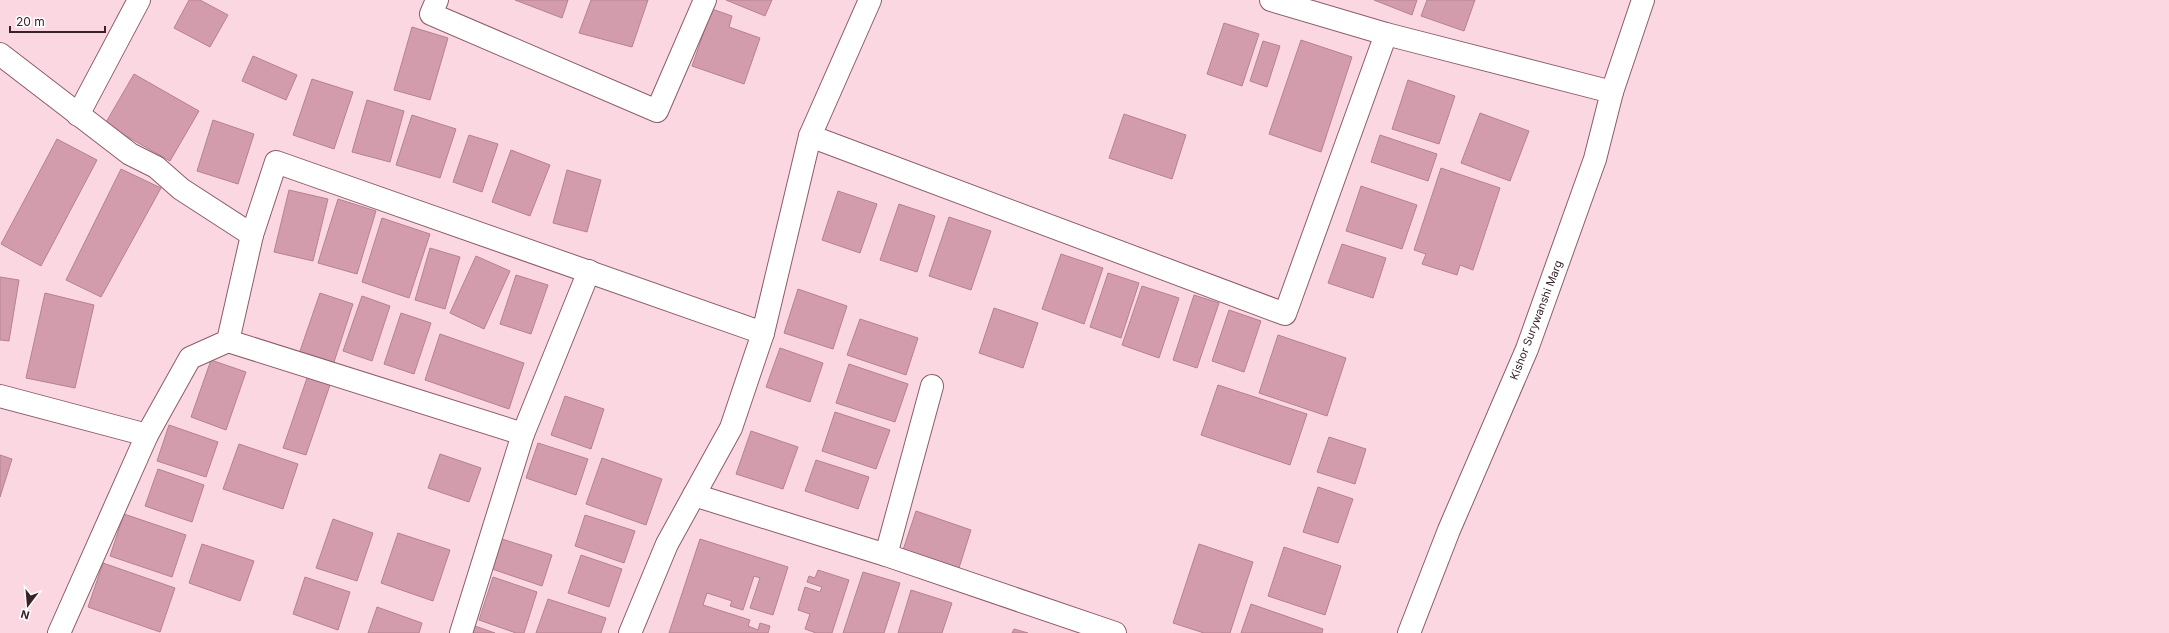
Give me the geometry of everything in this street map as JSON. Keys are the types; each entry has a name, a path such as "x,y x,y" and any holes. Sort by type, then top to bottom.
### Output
{"street":[{"path":"78,115 139,0"},
{"path":"437,0 431,14 657,111 705,0"},
{"path":"630,633 667,544 731,428 763,333 810,136 870,0"},
{"path":"1271,0 1386,34 1612,92"},
{"name":"Kishor Surywanshi Marg","path":"1409,633 1449,530 1527,349 1595,159 1612,92 1643,0"},
{"path":"810,136 1285,314 1386,34"},
{"path":"0,54 130,154 156,167 181,189 252,235"},
{"path":"228,341 252,235 276,162 589,270 763,333"},
{"path":"461,633 523,434 589,270"},
{"path":"59,633 147,435 190,358 228,341 523,434"},
{"path":"886,555 932,386"},
{"path":"0,396 147,435"},
{"path":"694,495 886,555 1114,633"}],"building":[{"path":"189,0 200,0 228,15 210,47 174,28"},
{"path":"515,0 568,0 562,18"},
{"path":"591,0 648,0 632,47 579,33"},
{"path":"726,0 772,0 765,16"},
{"path":"1374,0 1417,0 1412,15"},
{"path":"1427,0 1475,0 1464,31 1421,16"},
{"path":"712,9 732,16 729,27 760,38 744,84 692,66"},
{"path":"1224,23 1259,34 1242,86 1207,74"},
{"path":"412,27 448,38 430,100 394,90"},
{"path":"1301,40 1352,57 1321,152 1269,134"},
{"path":"1263,41 1280,46 1267,87 1250,81"},
{"path":"253,56 297,75 286,100 242,81"},
{"path":"134,74 199,111 170,161 105,124"},
{"path":"312,79 353,92 334,149 293,135"},
{"path":"1408,80 1455,96 1439,144 1392,129"},
{"path":"367,100 404,111 390,162 352,152"},
{"path":"1480,113 1529,131 1510,181 1461,163"},
{"path":"1124,114 1186,135 1172,179 1109,158"},
{"path":"412,115 456,129 440,178 396,165"},
{"path":"213,120 254,134 238,184 197,171"},
{"path":"469,135 498,144 482,192 453,182"},
{"path":"1380,135 1437,154 1428,181 1371,162"},
{"path":"57,139 97,160 41,266 1,244"},
{"path":"511,150 550,165 530,216 492,202"},
{"path":"1441,168 1500,188 1473,270 1460,265 1457,275 1422,264 1426,254 1414,250"},
{"path":"121,169 161,188 101,297 66,280"},
{"path":"567,170 601,180 587,232 553,223"},
{"path":"1361,186 1417,205 1402,249 1346,231"},
{"path":"289,190 328,199 313,261 274,252"},
{"path":"838,191 877,204 860,253 822,240"},
{"path":"338,199 376,211 357,274 318,263"},
{"path":"899,204 935,216 917,272 880,260"},
{"path":"949,217 991,231 971,290 929,276"},
{"path":"382,218 430,234 409,298 362,282"},
{"path":"1342,244 1386,258 1373,298 1328,283"},
{"path":"430,248 460,257 445,309 415,300"},
{"path":"1061,254 1103,268 1084,324 1042,309"},
{"path":"476,256 510,271 484,329 450,313"},
{"path":"1108,273 1139,283 1121,338 1090,327"},
{"path":"516,275 548,285 531,334 500,324"},
{"path":"0,277 19,280 9,341 0,340"},
{"path":"1142,286 1179,298 1159,358 1122,345"},
{"path":"798,289 847,306 833,349 784,333"},
{"path":"45,293 94,305 75,388 26,378"},
{"path":"320,293 353,304 333,365 299,354"},
{"path":"1194,295 1219,303 1197,368 1173,360"},
{"path":"362,296 390,306 372,361 343,351"},
{"path":"994,308 1038,323 1023,368 979,353"},
{"path":"1229,310 1261,321 1244,372 1212,361"},
{"path":"401,313 431,323 414,374 384,364"},
{"path":"860,319 918,338 906,375 847,355"},
{"path":"440,334 524,363 509,409 425,380"},
{"path":"1278,335 1346,358 1327,416 1259,393"},
{"path":"780,348 823,363 810,402 766,387"},
{"path":"211,360 246,372 226,430 191,417"},
{"path":"849,364 908,384 895,422 836,403"},
{"path":"308,375 331,382 306,455 283,448"},
{"path":"1218,385 1307,414 1290,465 1201,435"},
{"path":"565,396 604,409 591,449 551,435"},
{"path":"835,412 890,430 876,469 822,451"},
{"path":"169,425 218,442 206,477 157,461"},
{"path":"751,431 798,447 783,489 736,474"},
{"path":"1329,437 1366,449 1355,484 1317,472"},
{"path":"538,443 588,459 576,495 526,478"},
{"path":"239,444 298,464 283,509 223,489"},
{"path":"440,454 481,468 469,502 428,488"},
{"path":"0,455 12,459 0,497"},
{"path":"602,458 662,479 646,525 586,504"},
{"path":"816,460 869,477 858,509 805,491"},
{"path":"158,469 204,485 192,522 145,506"},
{"path":"1318,487 1353,499 1338,543 1303,532"},
{"path":"916,511 971,530 959,568 903,550"},
{"path":"124,514 186,535 172,577 110,556"},
{"path":"585,515 635,531 624,563 575,546"},
{"path":"333,519 373,533 357,581 316,568"},
{"path":"398,533 450,550 433,601 381,583"},
{"path":"502,539 552,555 542,586 492,569"},
{"path":"700,539 788,567 773,615 750,608 760,578 754,576 743,610 730,606 732,601 707,593 703,605 750,620 748,626 758,630 760,623 770,626 768,633 669,633"},
{"path":"202,544 254,561 240,601 189,583"},
{"path":"1199,544 1253,562 1230,633 1204,633 1173,623"},
{"path":"1284,547 1341,566 1325,615 1268,596"},
{"path":"581,555 622,569 609,607 568,593"},
{"path":"103,563 175,588 160,632 88,607"},
{"path":"818,570 849,580 832,633 816,633 805,629 810,614 798,610 805,587 820,592 822,587 807,582 809,576 815,578"},
{"path":"863,572 900,583 884,633 843,633"},
{"path":"305,577 350,592 338,630 293,614"},
{"path":"493,577 537,592 524,633 516,633 479,620"},
{"path":"911,590 952,603 942,633 898,633"},
{"path":"548,599 606,618 601,633 536,633"},
{"path":"1251,604 1323,629 1322,633 1241,633"},
{"path":"377,607 422,623 419,633 368,633"},
{"path":"469,624 495,633 466,633"},
{"path":"1014,629 1028,633 1012,633"}]}
